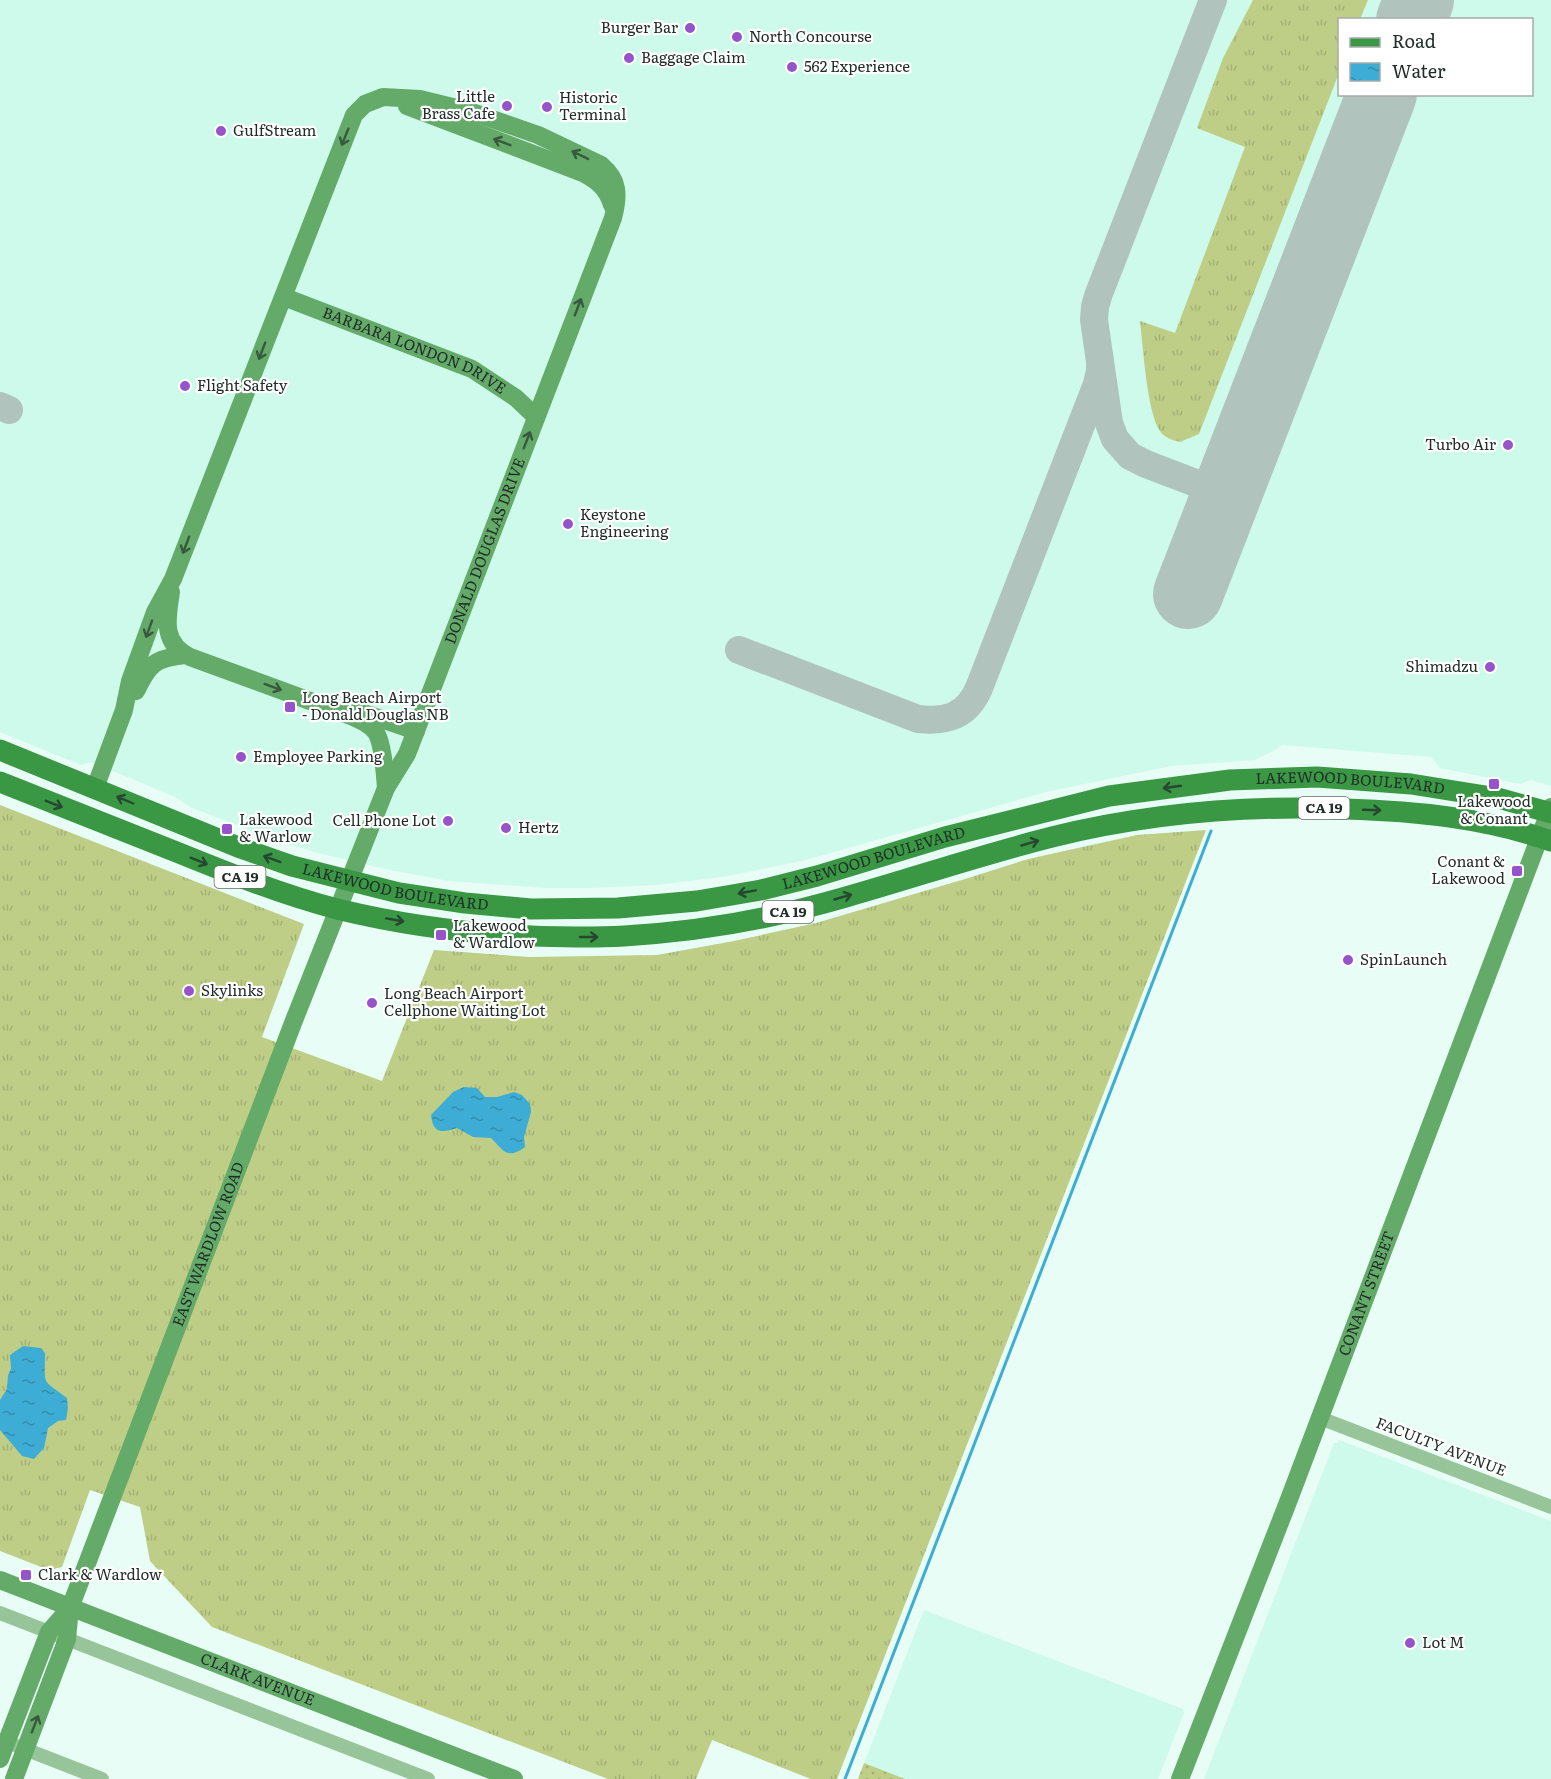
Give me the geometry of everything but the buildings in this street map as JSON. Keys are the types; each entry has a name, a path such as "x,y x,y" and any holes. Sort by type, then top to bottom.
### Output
{"main road":[{"name":"LAKEWOOD BOULEVARD","path":"0,750 238,847 292,866 399,893 465,903 531,909 618,908 697,901 761,890 817,876 945,837 1109,796 1230,780 1317,777 1400,783 1498,798 1550,810"},
{"path":"1230,780 1230,809"},
{"name":"LAKEWOOD BOULEVARD","path":"0,782 228,873 338,909 394,921 462,931 529,937 620,937 701,929 766,917 825,903 1052,837 1113,824 1211,810 1318,808 1406,811 1505,827 1545,839"}],"street":[{"name":"DONALD DOUGLAS DRIVE","path":"173,579 354,115 365,104 383,97 420,99 469,111 552,141 609,171 615,183 617,195 613,218 407,754 386,789 348,881"},
{"name":"BARBARA LONDON DRIVE","path":"284,297 472,369 516,398 536,417"},
{"path":"173,579 167,629 184,655"},
{"path":"95,788 124,710 130,681 155,612 173,579"},
{"path":"124,710 145,672 156,662 171,656 184,655 366,723 377,733 383,757 386,789"},
{"path":"327,707 351,708 402,728 416,731"},
{"name":"CONANT STREET","path":"1180,1779 1545,839 1550,810"},
{"name":"EAST WARDLOW ROAD","path":"14,1779 68,1640 70,1608 348,881"},
{"name":"FACULTY AVENUE","path":"1320,1418 1551,1507"},
{"name":"CLARK AVENUE","path":"0,1581 514,1779"},
{"name":"EAST WARDLOW ROAD","path":"3,1750 49,1632 70,1608"},
{"name":"CLARK AVENUE","path":"0,1613 428,1779"},
{"path":"3,1750 25,1749 102,1779"}],"shaded area":[{"path":"0,0 1551,0 1551,786 1531,780 1520,784 1440,768 1431,757 1282,745 1255,760 1171,766 1046,792 802,861 728,876 657,885 545,888 449,881 318,853 267,837 190,807 173,796 91,762 81,765 0,732"},
{"name":"Lot M","path":"1339,1440 1551,1521 1551,1779 1204,1779 1334,1443"},
{"path":"924,1610 1183,1709 1184,1713 1158,1779 905,1779 864,1763"}],"green space":[{"path":"1253,0 1368,0 1360,18 1338,18 1338,76 1199,434 1180,442 1160,431 1152,410 1146,379 1140,321 1175,333 1245,147 1197,128 1223,58"},
{"path":"0,805 304,924 262,1037 382,1081 434,950 529,957 657,955 816,923 1028,859 1137,835 1206,830 837,1779 811,1779 712,1740 696,1779 608,1779 212,1627 150,1561 140,1507 90,1490 62,1567 49,1570 0,1551"},
{"path":"864,1763 905,1779 858,1779"}],"water":[{"path":"464,1087 477,1088 485,1097 497,1097 514,1092 522,1095 530,1104 531,1112 524,1137 525,1147 510,1153 503,1150 491,1138 473,1137 457,1128 447,1131 436,1129 431,1115 453,1092"},
{"path":"23,1346 41,1348 45,1353 46,1381 67,1398 68,1408 66,1420 58,1421 48,1428 44,1448 34,1459 22,1456 0,1430 0,1400 7,1389 11,1369 10,1355"}],"waterway":[{"path":"845,1779 1211,831"}],"taxiway":[{"path":"1213,0 1098,296 1094,320 1109,423 1115,439 1130,456 1227,495"},
{"path":"739,650 918,719 947,718 962,711 979,688 1097,384 1100,363"},
{"path":"0,406 9,410"}],"runway":[{"path":"1412,18 1419,0"},
{"path":"1188,594 1381,96"}],"place":[{"name":"Burger Bar","path":"690,28"},
{"name":"North Concourse","path":"737,37"},
{"name":"Baggage Claim","path":"629,58"},
{"name":"562 Experience","path":"792,67"},
{"name":"Little Brass Cafe","path":"507,106"},
{"name":"Historic Terminal","path":"547,107"},
{"name":"GulfStream","path":"221,131"},
{"name":"Flight Safety","path":"185,386"},
{"name":"Turbo Air","path":"1508,445"},
{"name":"Keystone Engineering","path":"568,524"},
{"name":"Shimadzu","path":"1490,667"},
{"name":"Long Beach Airport - Donald Douglas NB","path":"290,707"},
{"name":"Employee Parking","path":"241,757"},
{"name":"Lakewood & Conant","path":"1494,784"},
{"name":"Cell Phone Lot","path":"448,821"},
{"name":"Hertz","path":"506,828"},
{"name":"Lakewood & Warlow","path":"227,829"},
{"name":"Conant & Lakewood","path":"1517,871"},
{"name":"Lakewood & Wardlow","path":"441,935"},
{"name":"SpinLaunch","path":"1348,960"},
{"name":"Skylinks","path":"189,991"},
{"name":"Long Beach Airport Cellphone Waiting Lot","path":"372,1003"},
{"name":"Clark & Wardlow","path":"26,1575"},
{"name":"Lot M","path":"1410,1643"}]}
